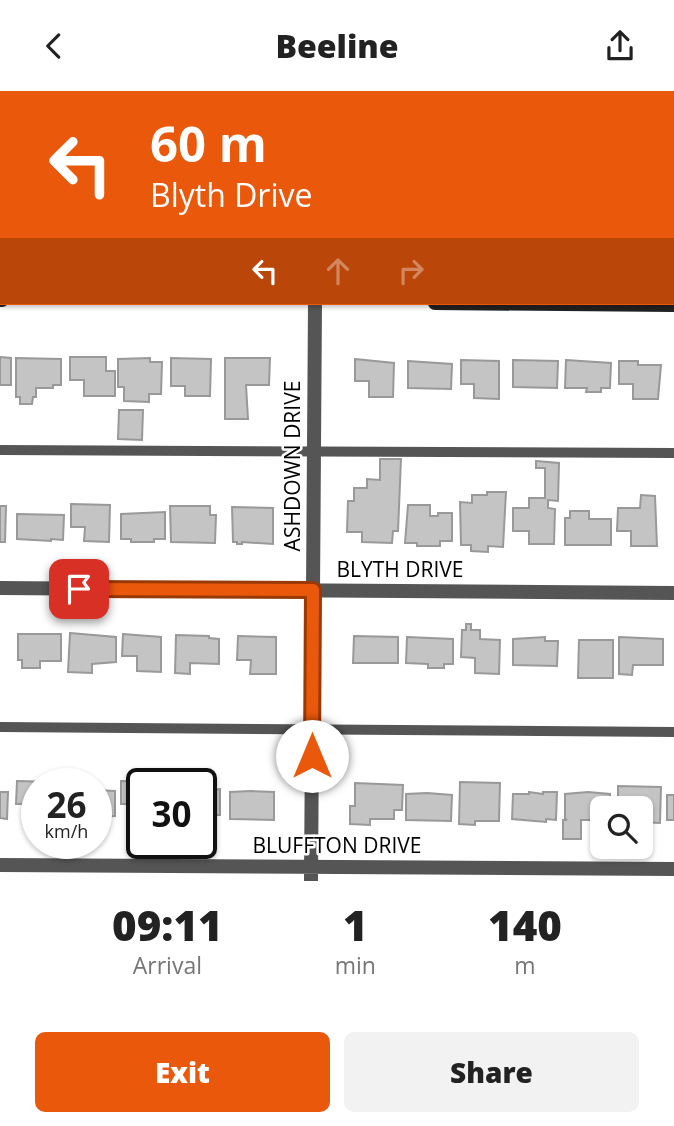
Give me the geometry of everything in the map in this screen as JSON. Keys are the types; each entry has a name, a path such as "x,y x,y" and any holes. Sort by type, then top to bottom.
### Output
{"street":[{"name":"ASHDOWN DRIVE","path":"311,874 315,305"},
{"name":"BLYTH DRIVE","path":"0,588 674,593"},
{"name":"BLUFFTON DRIVE","path":"0,865 311,874 674,869"}],"lane":[{"path":"0,450 674,453"},
{"path":"0,727 674,731"}],"building":[{"path":"0,357 11,358 11,385 0,385"},
{"path":"70,357 106,357 106,371 115,371 115,396 84,396 84,380 70,380"},
{"path":"16,358 61,359 61,385 36,388 36,397 33,397 32,404 20,404 20,397 16,397"},
{"path":"150,358 150,362 162,362 161,394 149,394 149,402 124,401 124,387 118,387 118,359"},
{"path":"171,358 211,359 210,396 185,396 185,386 171,386"},
{"path":"225,358 270,358 269,385 246,385 248,419 225,419"},
{"path":"355,359 394,363 393,397 369,397 369,381 355,381"},
{"path":"461,360 499,361 499,399 474,398 474,384 461,384"},
{"path":"513,360 558,361 557,388 513,387"},
{"path":"566,360 611,363 610,388 601,388 601,392 586,392 587,388 565,388"},
{"path":"408,361 452,364 451,389 408,388"},
{"path":"619,361 638,361 638,365 661,365 658,399 633,399 633,384 619,384"},
{"path":"119,410 143,410 142,440 118,439"},
{"path":"380,459 401,459 398,531 393,531 392,543 362,542 362,532 347,532 348,501 354,501 354,488 367,488 367,479 380,480"},
{"path":"536,461 559,463 558,501 548,500 548,508 555,509 554,544 529,544 529,531 513,531 513,508 529,508 529,498 545,498 545,468 536,468"},
{"path":"487,492 506,492 503,547 488,546 488,552 471,551 471,545 461,545 460,502 472,503 472,495 487,495"},
{"path":"641,495 655,496 657,546 631,546 631,531 617,531 618,508 640,508"},
{"path":"71,504 110,505 109,542 84,541 85,527 71,527"},
{"path":"408,505 430,505 430,516 452,513 452,541 440,541 440,546 405,543"},
{"path":"0,506 6,506 5,542 0,542"},
{"path":"170,506 210,506 210,515 216,515 215,543 171,542"},
{"path":"232,507 273,508 273,544 233,542"},
{"path":"570,511 589,511 589,519 611,519 611,545 565,545 565,518 570,518"},
{"path":"165,512 165,539 131,542 131,539 121,539 121,514"},
{"path":"17,514 64,515 63,540 17,539"},
{"path":"466,624 471,624 471,630 480,630 480,639 500,640 499,674 475,673 475,658 461,657 462,630 466,630"},
{"path":"70,633 116,637 116,662 92,664 92,673 68,672"},
{"path":"18,634 61,634 61,661 40,661 40,668 22,668 22,660 18,660"},
{"path":"123,634 161,637 161,672 137,671 137,656 122,656"},
{"path":"176,635 219,639 219,664 190,663 190,674 175,673"},
{"path":"238,636 276,637 276,674 250,674 251,660 237,660"},
{"path":"354,636 398,637 398,663 353,663"},
{"path":"407,637 453,639 453,664 444,664 444,668 428,668 428,664 406,663"},
{"path":"545,637 545,641 558,641 557,666 513,665 513,639"},
{"path":"619,637 663,639 663,665 633,665 632,675 619,674"},
{"path":"579,640 613,640 613,678 578,678"},
{"path":"17,781 21,781 21,804 16,804"},
{"path":"121,781 126,781 126,804 121,804"},
{"path":"460,782 500,783 499,821 475,821 475,825 459,824"},
{"path":"355,783 403,785 402,810 394,810 394,819 370,819 370,825 350,824 350,806 355,806"},
{"path":"618,786 661,787 660,823 653,823 653,796 618,796"},
{"path":"217,789 220,789 220,815 217,815"},
{"path":"112,791 115,791 115,816 112,816"},
{"path":"0,792 8,792 7,819 0,818"},
{"path":"230,792 274,792 274,820 230,819"},
{"path":"557,792 556,820 546,819 546,822 512,819 513,794"},
{"path":"406,794 452,795 451,821 406,820"},
{"path":"565,794 610,794 590,796 590,820 581,820 581,839 563,839 563,820 567,820"},
{"path":"667,795 674,795 674,820 667,820"}],"route":[{"path":"79,589 313,590 312,756"}]}
